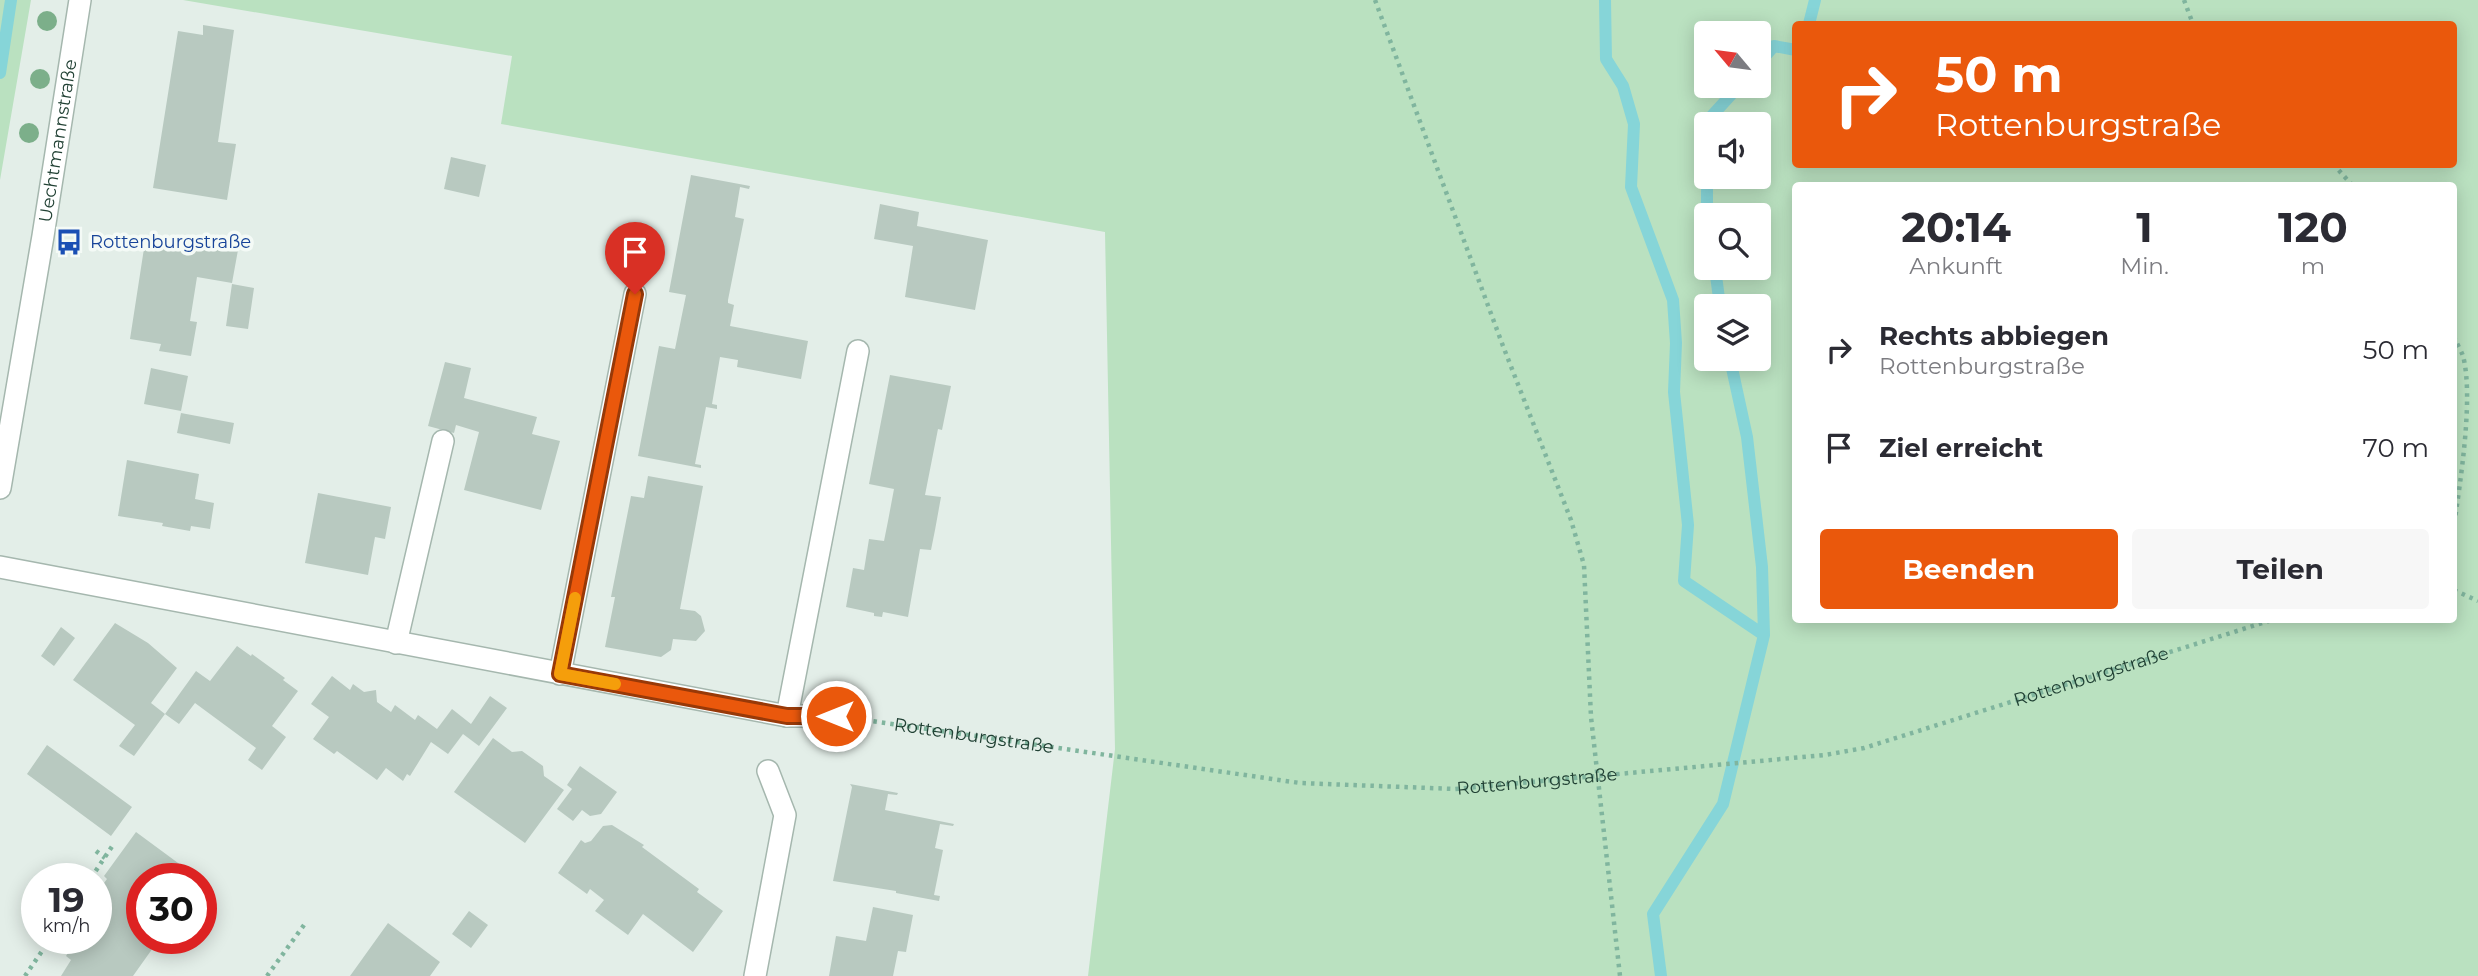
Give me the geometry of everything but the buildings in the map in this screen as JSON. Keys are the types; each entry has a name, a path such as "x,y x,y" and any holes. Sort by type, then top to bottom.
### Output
{"street":[{"name":"Uechtmannstraße","path":"0,488 80,0"},
{"path":"560,674 635,294"},
{"path":"787,716 858,351"},
{"path":"396,643 443,441"},
{"path":"0,567 787,716 836,716"},
{"path":"755,976 785,815 768,771"}],"path":[{"path":"1375,0 1503,346 1571,520 1584,565 1591,717 1620,976"},
{"path":"2184,0 2192,21"},
{"path":"2337,168 2349,182"},
{"path":"2457,344 2463,357 2466,391 2465,431 2457,500"},
{"path":"2457,591 2478,601"},
{"name":"Rottenburgstraße","path":"836,716 1300,783 1455,789 1825,755 1864,748 2262,623"},
{"path":"102,863 113,845"},
{"path":"96,851 105,858"},
{"path":"267,976 304,925"},
{"path":"25,976 40,954"}],"green space":[{"path":"0,0 31,0 0,180"},
{"path":"183,0 2478,0 2478,976 1088,976 1115,749 1105,232 501,124 512,56"}],"waterway":[{"path":"0,73 11,0"},
{"path":"1605,0 1606,59 1623,86 1634,124 1631,187 1673,300 1676,343 1674,392 1688,525 1684,581 1764,635 1723,804 1653,914 1661,976"},
{"path":"1810,21 1815,0"},
{"path":"1771,49 1774,46 1792,49"},
{"path":"1715,112 1728,98"},
{"path":"1707,189 1707,203"},
{"path":"1717,280 1718,294"},
{"path":"1733,371 1747,437 1762,567 1764,635"}],"slow traffic":[{"path":"575,598 560,674 615,684"}],"place":[{"name":"Rottenburgstraße","path":"69,242"}],"route":[{"path":"635,294 560,674 787,716 836,716"}]}
